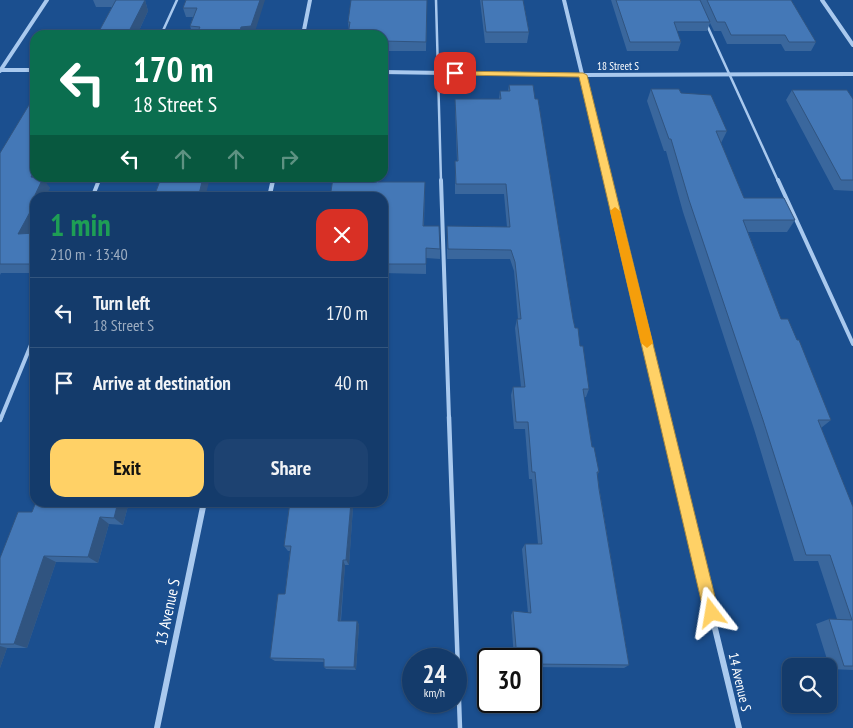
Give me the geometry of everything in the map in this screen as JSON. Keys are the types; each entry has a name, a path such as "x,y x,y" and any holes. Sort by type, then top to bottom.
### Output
{"street":[{"path":"0,71 47,0"},
{"path":"304,30 310,0"},
{"name":"14 Avenue S","path":"564,0 739,728"},
{"path":"822,0 853,45"},
{"path":"0,59 8,59"},
{"path":"0,71 30,70"},
{"name":"18 Street S","path":"388,72 583,75 853,74"},
{"name":"13 Avenue S","path":"157,728 203,507"}],"lane":[{"path":"163,30 177,0"},
{"path":"436,0 436,73 460,728"},
{"path":"704,17 853,344"},
{"path":"0,420 30,347"}],"building":[{"path":"116,0 145,0 130,30 100,30"},
{"path":"186,0 260,0 251,26 241,27 240,30 198,30 200,27 190,26 197,8 183,8"},
{"path":"351,0 427,0 426,42 388,41 388,30 349,30 350,22 348,22"},
{"path":"482,0 523,0 529,32 486,32"},
{"path":"616,0 700,0 710,22 674,22 681,42 630,42"},
{"path":"707,0 791,0 816,42 789,42 785,35 731,35 725,22 717,22"},
{"path":"509,85 533,85 535,99 538,99 573,319 575,328 578,328 580,346 583,346 589,389 583,389 592,447 594,447 599,472 597,472 599,489 629,665 542,664 542,648 516,648 513,611 531,613 525,544 542,544 535,472 532,472 528,422 516,422 513,387 525,387 517,319 521,319 515,262 511,250 448,249 447,226 510,227 506,184 456,184 455,161 458,161 455,99 501,99 500,91 510,91"},
{"path":"651,89 679,89 681,93 711,95 727,131 716,131 744,198 784,198 795,220 743,220 781,319 788,319 797,340 799,340 831,420 818,420 853,507 853,666 844,666 829,619 852,620 830,555 806,555 689,200 671,139 669,139"},
{"path":"792,90 847,90 853,99 853,180 841,180"},
{"path":"30,103 30,182 41,182 36,192 30,192 30,212 18,234 30,233 30,264 0,264 0,153"},
{"path":"160,182 202,182 200,192 156,192"},
{"path":"332,182 425,182 423,226 439,226 440,249 426,248 426,264 388,264 388,192 331,192"},
{"path":"34,507 117,507 114,518 100,517 88,557 44,556 14,644 0,644 0,558 18,512 32,512"},
{"path":"289,507 351,507 346,560 343,560 338,621 357,621 354,667 324,667 324,659 270,658 278,594 285,594 291,546 284,546"}],"slow traffic":[{"path":"615,211 647,343"}],"route":[{"path":"455,73 583,75 712,613"}]}
